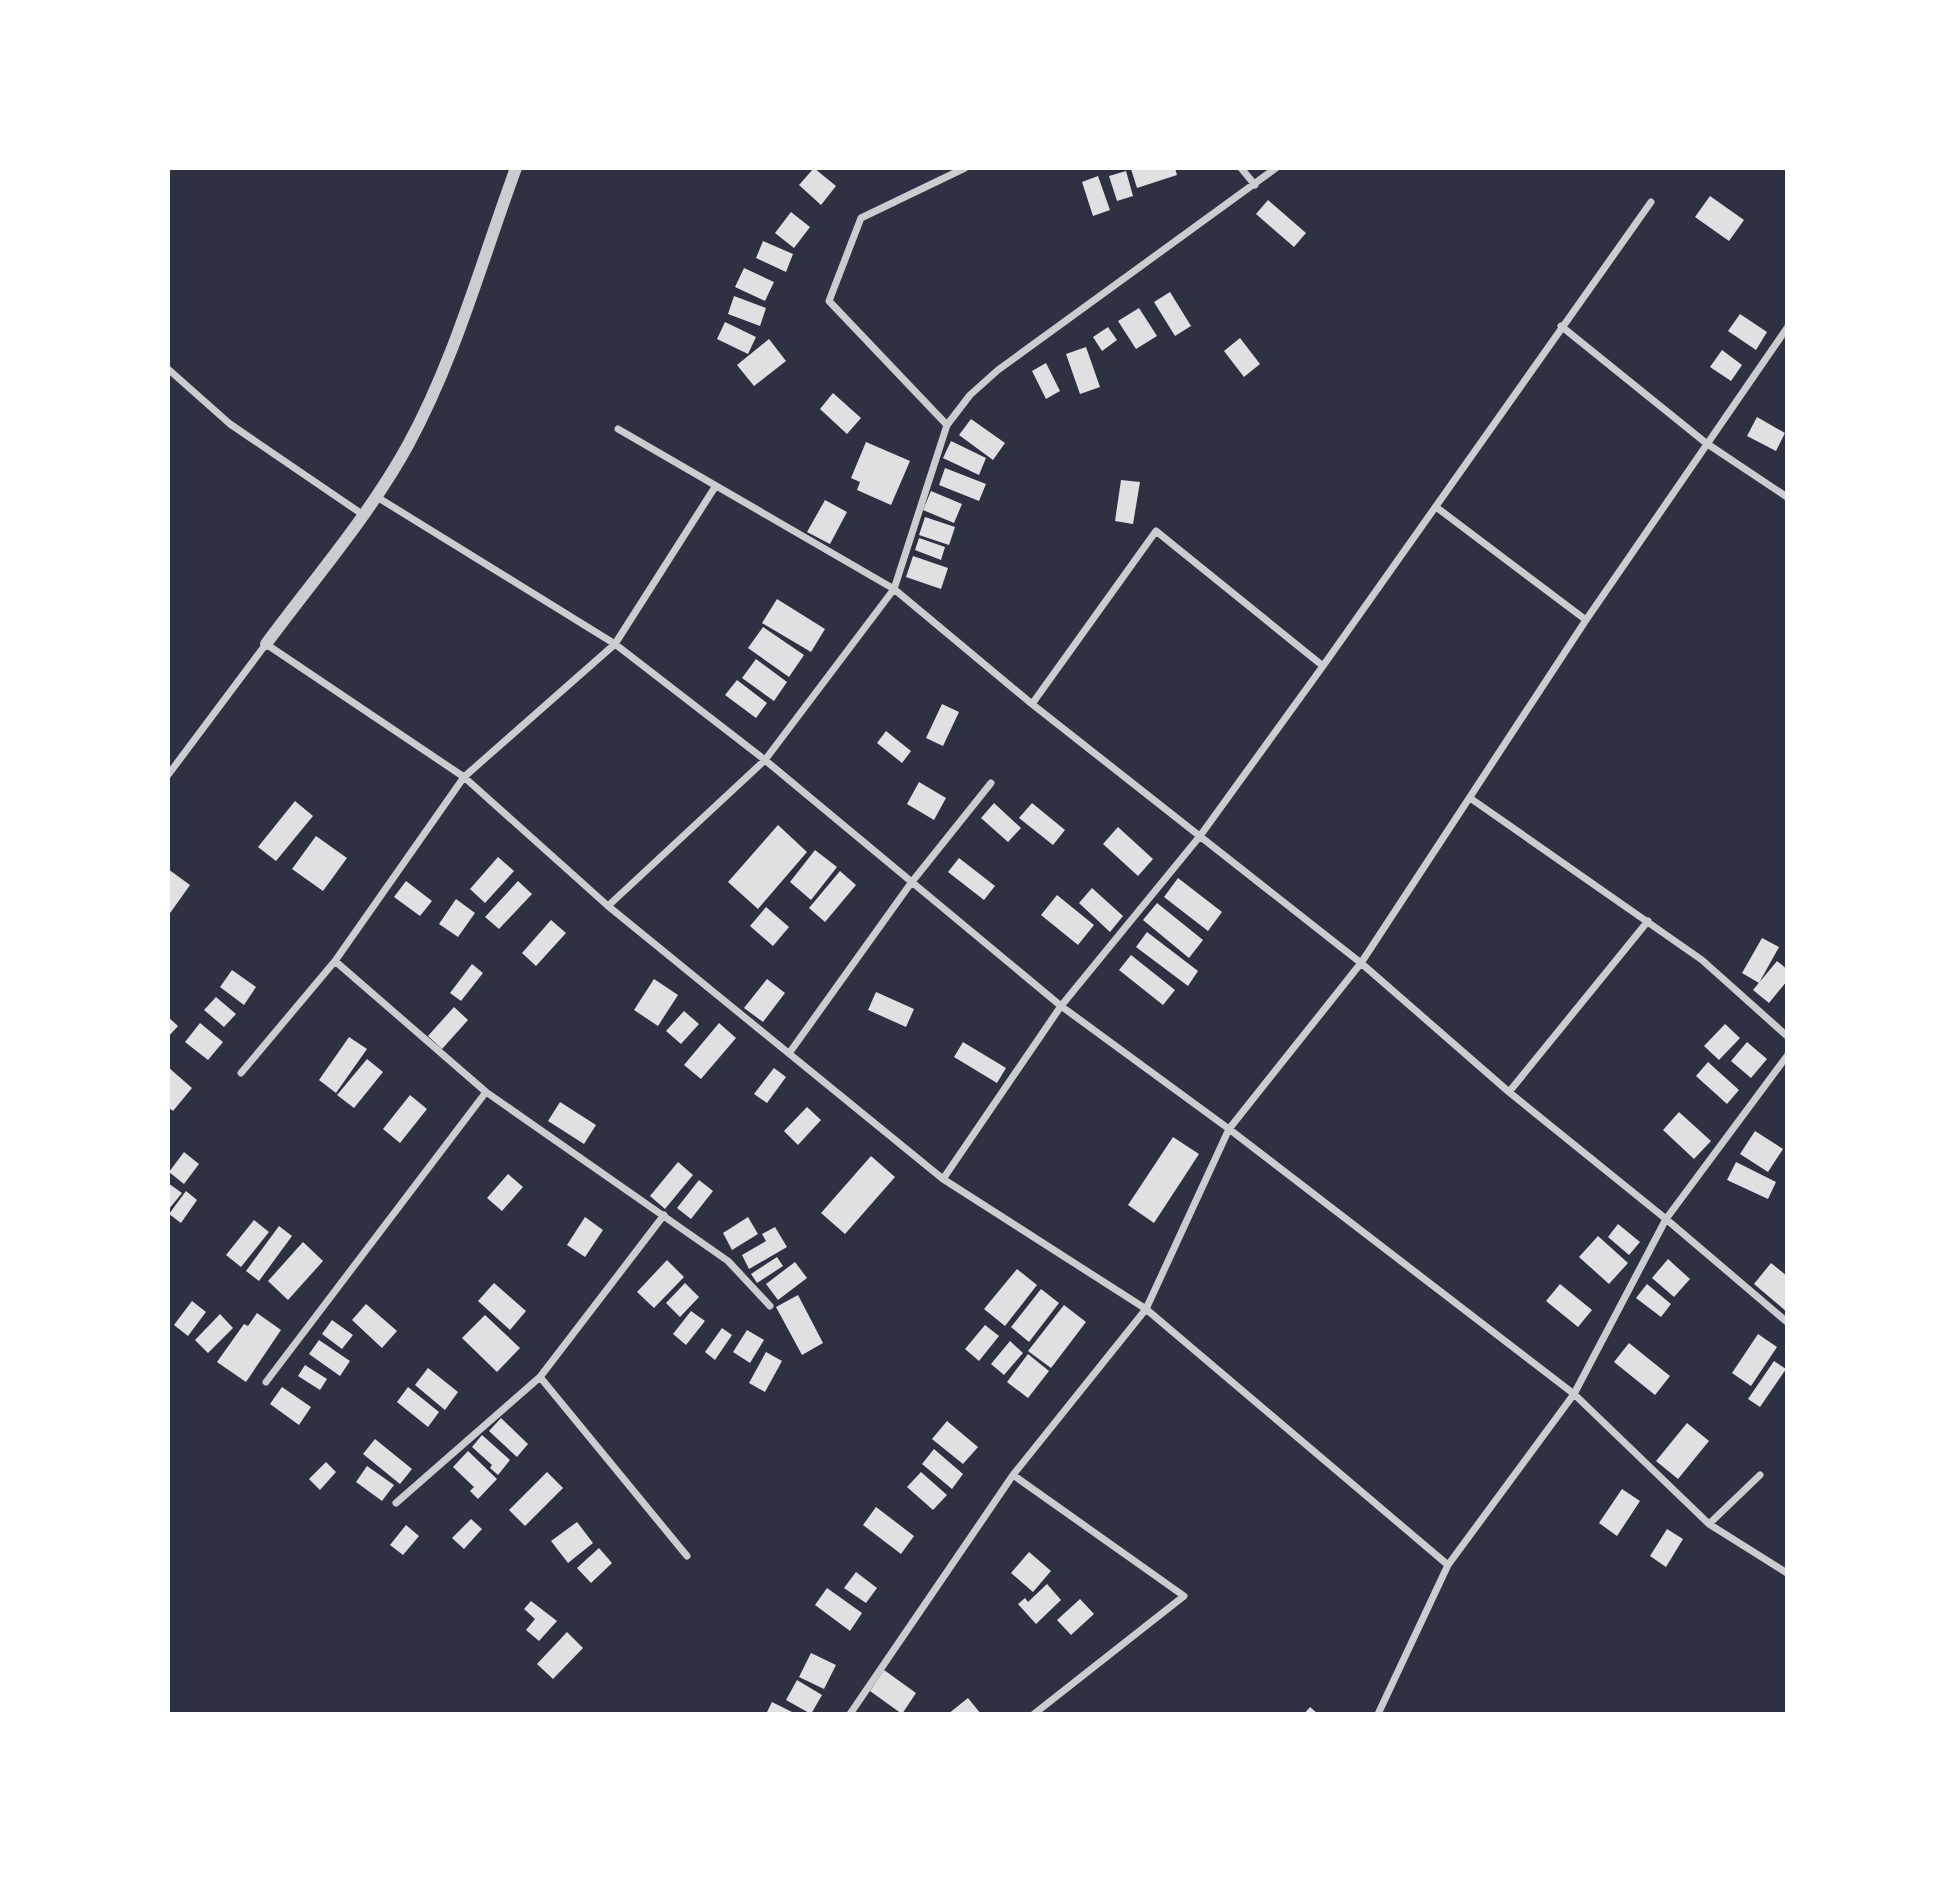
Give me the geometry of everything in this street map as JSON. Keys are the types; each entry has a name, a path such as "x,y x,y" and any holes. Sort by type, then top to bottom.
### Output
{"street":[{"path":"168,775 377,497 433,395 516,168"},
{"path":"947,425 828,301 861,218 965,168"},
{"path":"1241,168 1255,185"},
{"path":"608,906 765,760 894,589 947,425 970,395 998,370 1276,168"},
{"path":"943,1179 1061,1006 1200,836 1651,202"},
{"path":"1561,326 1706,443 1787,497"},
{"path":"850,1714 1013,1475 1146,1309 1229,1129 1361,963 1586,620 1787,328"},
{"path":"168,369 230,424 362,514"},
{"path":"618,429 894,589 1032,704 1361,963 1508,1092 1667,1219 1787,1322"},
{"path":"241,1073 335,961 464,777 615,644 715,487"},
{"path":"377,497 615,644 765,760 1061,1006 1229,1129 1574,1394 1709,1524 1787,1573"},
{"path":"1436,507 1586,620"},
{"path":"1032,704 1157,531 1323,666"},
{"path":"267,644 464,777 608,906 943,1179 1146,1309 1448,1565"},
{"path":"790,1052 911,883 991,783"},
{"path":"1470,798 1648,920 1750,1000 1787,1036"},
{"path":"1508,1092 1648,920"},
{"path":"335,961 485,1092 728,1261 770,1306"},
{"path":"1378,1714 1448,1565 1574,1394 1667,1219 1787,1056"},
{"path":"267,1382 485,1092"},
{"path":"396,1503 540,1377 664,1215"},
{"path":"540,1377 687,1556"},
{"path":"1013,1475 1184,1596 1034,1714"},
{"path":"1709,1524 1760,1475"}],"building":[{"path":"814,168 836,186 821,205 799,185"},
{"path":"1175,168 1177,175 1137,188 1131,169"},
{"path":"1126,171 1133,196 1117,201 1109,176"},
{"path":"1098,176 1110,210 1093,216 1082,182"},
{"path":"1710,196 1744,220 1729,241 1695,217"},
{"path":"1268,200 1306,233 1294,247 1256,214"},
{"path":"791,212 810,227 794,248 775,233"},
{"path":"763,241 793,254 786,272 756,258"},
{"path":"744,268 774,282 765,301 735,287"},
{"path":"1170,292 1191,326 1175,336 1154,302"},
{"path":"734,296 766,308 760,326 728,314"},
{"path":"1139,308 1157,336 1136,349 1118,321"},
{"path":"1740,314 1767,332 1756,350 1728,331"},
{"path":"725,322 756,337 748,354 717,339"},
{"path":"1108,327 1117,340 1102,351 1093,337"},
{"path":"1240,338 1260,364 1244,377 1224,351"},
{"path":"769,339 786,361 754,386 737,365"},
{"path":"1086,347 1100,387 1080,394 1066,354"},
{"path":"1722,350 1742,365 1731,381 1710,367"},
{"path":"1046,363 1060,391 1046,399 1032,371"},
{"path":"833,393 861,418 847,434 820,409"},
{"path":"1757,417 1785,433 1776,451 1747,436"},
{"path":"971,419 1005,443 993,460 959,435"},
{"path":"951,441 986,458 979,475 943,458"},
{"path":"866,442 910,461 891,505 857,490 860,482 851,478"},
{"path":"945,468 986,484 979,501 939,485"},
{"path":"1121,480 1140,482 1133,524 1115,521"},
{"path":"931,491 962,504 954,523 923,510"},
{"path":"825,500 847,512 830,544 807,532"},
{"path":"925,517 955,527 949,545 919,535"},
{"path":"919,538 945,547 941,560 915,550"},
{"path":"913,556 948,568 941,589 906,577"},
{"path":"777,599 825,629 811,652 762,623"},
{"path":"763,627 804,655 789,677 748,648"},
{"path":"756,659 787,682 774,701 742,678"},
{"path":"737,680 767,703 756,718 725,695"},
{"path":"942,704 959,712 943,746 926,738"},
{"path":"886,731 911,751 902,763 877,743"},
{"path":"919,782 946,798 934,820 907,804"},
{"path":"295,801 313,816 276,861 258,847"},
{"path":"994,803 1021,828 1008,842 981,818"},
{"path":"1032,803 1065,830 1053,845 1019,818"},
{"path":"778,825 807,852 758,909 728,882"},
{"path":"1118,827 1153,859 1138,876 1103,844"},
{"path":"316,836 347,858 323,891 292,869"},
{"path":"815,850 837,867 811,900 790,882"},
{"path":"498,857 514,871 485,903 470,889"},
{"path":"959,858 995,886 984,900 948,872"},
{"path":"168,869 190,885 168,916"},
{"path":"840,871 856,885 825,922 809,908"},
{"path":"1178,878 1222,912 1208,931 1164,897"},
{"path":"406,881 432,901 420,916 394,897"},
{"path":"518,881 532,894 499,929 485,917"},
{"path":"1092,888 1123,916 1110,932 1079,903"},
{"path":"1057,895 1094,925 1078,945 1041,915"},
{"path":"456,899 475,913 458,937 439,924"},
{"path":"1157,903 1203,940 1189,958 1143,920"},
{"path":"766,907 789,927 773,946 750,926"},
{"path":"551,920 566,933 536,966 522,953"},
{"path":"1147,932 1198,971 1188,986 1136,947"},
{"path":"1762,938 1779,947 1759,983 1742,973"},
{"path":"1131,955 1175,990 1163,1005 1119,970"},
{"path":"1777,961 1787,969 1787,981 1769,1003 1753,990"},
{"path":"472,964 483,973 461,1001 450,993"},
{"path":"232,970 256,987 244,1005 220,987"},
{"path":"654,979 678,995 658,1026 634,1010"},
{"path":"767,979 785,993 763,1022 744,1008"},
{"path":"876,992 914,1009 906,1027 868,1010"},
{"path":"216,997 236,1014 224,1027 204,1010"},
{"path":"454,1007 468,1020 442,1049 428,1036"},
{"path":"684,1011 699,1024 681,1044 666,1031"},
{"path":"168,1017 178,1026 168,1037"},
{"path":"200,1023 223,1042 208,1060 185,1042"},
{"path":"719,1023 736,1038 701,1079 684,1065"},
{"path":"1725,1024 1740,1038 1719,1060 1704,1046"},
{"path":"349,1037 367,1049 336,1093 319,1080"},
{"path":"963,1042 1006,1068 997,1083 954,1057"},
{"path":"1747,1042 1767,1059 1751,1078 1731,1061"},
{"path":"367,1059 383,1072 354,1108 337,1095"},
{"path":"1708,1062 1739,1090 1727,1104 1696,1076"},
{"path":"168,1067 192,1088 173,1111 168,1107"},
{"path":"774,1068 786,1077 767,1103 754,1094"},
{"path":"410,1095 427,1109 400,1143 383,1129"},
{"path":"560,1102 596,1125 584,1144 548,1121"},
{"path":"807,1107 821,1120 798,1145 784,1131"},
{"path":"1679,1112 1711,1141 1694,1159 1663,1130"},
{"path":"1755,1131 1783,1149 1768,1172 1740,1154"},
{"path":"1173,1137 1199,1154 1154,1223 1128,1205"},
{"path":"184,1152 199,1164 184,1184 169,1172"},
{"path":"871,1156 895,1177 845,1234 821,1213"},
{"path":"678,1162 693,1175 665,1209 650,1196"},
{"path":"1736,1162 1776,1182 1768,1199 1727,1180"},
{"path":"508,1174 523,1187 502,1211 487,1198"},
{"path":"699,1180 713,1191 691,1219 677,1208"},
{"path":"168,1183 182,1193 169,1209 168,1207"},
{"path":"186,1191 197,1200 181,1223 169,1214"},
{"path":"585,1217 603,1230 585,1257 567,1245"},
{"path":"748,1217 758,1234 732,1250 723,1233"},
{"path":"254,1220 269,1232 241,1267 226,1255"},
{"path":"1618,1224 1640,1242 1629,1255 1608,1237"},
{"path":"279,1226 292,1236 259,1281 246,1271"},
{"path":"775,1227 787,1247 749,1269 742,1255 766,1241 762,1234"},
{"path":"1598,1236 1628,1263 1609,1284 1579,1257"},
{"path":"303,1242 323,1261 288,1300 268,1281"},
{"path":"777,1257 783,1266 757,1283 751,1274"},
{"path":"1668,1259 1690,1279 1674,1297 1652,1278"},
{"path":"667,1260 684,1277 654,1308 637,1292"},
{"path":"795,1262 807,1278 778,1300 766,1284"},
{"path":"1771,1263 1787,1276 1787,1312 1754,1284"},
{"path":"1017,1269 1037,1285 1005,1326 984,1309"},
{"path":"494,1283 526,1311 510,1330 478,1301"},
{"path":"685,1283 699,1297 680,1317 666,1303"},
{"path":"1560,1284 1592,1310 1578,1327 1546,1301"},
{"path":"1647,1284 1671,1304 1661,1317 1636,1298"},
{"path":"1041,1289 1059,1303 1029,1342 1011,1327"},
{"path":"798,1295 823,1343 802,1355 776,1307"},
{"path":"192,1301 206,1312 188,1336 174,1325"},
{"path":"366,1304 397,1331 382,1348 352,1320"},
{"path":"1064,1305 1086,1322 1051,1368 1028,1351"},
{"path":"691,1311 705,1321 686,1345 673,1334"},
{"path":"257,1313 281,1330 246,1382 217,1362 244,1324 248,1326"},
{"path":"220,1314 233,1328 208,1353 195,1340"},
{"path":"485,1315 520,1348 497,1372 462,1338"},
{"path":"332,1320 353,1335 342,1349 322,1334"},
{"path":"985,1325 999,1336 979,1361 965,1349"},
{"path":"722,1328 732,1335 715,1360 705,1352"},
{"path":"747,1330 764,1340 750,1363 733,1352"},
{"path":"1758,1334 1777,1347 1751,1386 1732,1373"},
{"path":"319,1340 350,1361 340,1376 309,1354"},
{"path":"1010,1341 1023,1353 1004,1375 991,1364"},
{"path":"1629,1343 1670,1376 1655,1395 1614,1362"},
{"path":"766,1352 782,1361 765,1392 749,1383"},
{"path":"1028,1354 1049,1371 1028,1398 1007,1382"},
{"path":"1774,1361 1786,1369 1760,1407 1748,1399"},
{"path":"305,1365 327,1379 320,1390 298,1376"},
{"path":"428,1368 458,1392 445,1410 415,1385"},
{"path":"282,1387 311,1407 299,1425 270,1404"},
{"path":"408,1387 439,1412 428,1427 397,1402"},
{"path":"501,1418 528,1444 517,1457 489,1431"},
{"path":"947,1421 978,1447 963,1464 932,1439"},
{"path":"1687,1423 1709,1441 1678,1479 1656,1461"},
{"path":"482,1435 510,1460 498,1475 490,1468 492,1465 472,1447"},
{"path":"375,1439 412,1469 400,1484 363,1454"},
{"path":"934,1449 963,1474 952,1489 922,1464"},
{"path":"468,1451 497,1479 478,1499 470,1491 474,1487 453,1467"},
{"path":"326,1462 336,1472 320,1490 309,1479"},
{"path":"367,1466 394,1485 382,1501 356,1482"},
{"path":"547,1472 563,1488 525,1526 509,1510"},
{"path":"921,1472 947,1495 933,1510 907,1487"},
{"path":"1622,1489 1640,1501 1617,1536 1599,1523"},
{"path":"876,1507 914,1536 901,1554 863,1525"},
{"path":"471,1519 482,1529 464,1549 452,1538"},
{"path":"577,1522 593,1543 568,1563 551,1541"},
{"path":"406,1525 419,1536 403,1555 390,1545"},
{"path":"1667,1529 1683,1539 1666,1567 1650,1556"},
{"path":"599,1548 612,1563 591,1583 577,1568"},
{"path":"1029,1552 1051,1571 1033,1592 1011,1573"},
{"path":"856,1572 877,1588 866,1603 844,1588"},
{"path":"1047,1584 1061,1600 1036,1624 1018,1604 1025,1598 1028,1602"},
{"path":"827,1588 862,1613 850,1631 815,1605"},
{"path":"1080,1599 1094,1614 1071,1635 1057,1620"},
{"path":"531,1601 557,1621 539,1641 526,1630 535,1619 524,1609"},
{"path":"567,1632 583,1648 553,1679 537,1664"},
{"path":"811,1653 836,1665 824,1689 799,1677"},
{"path":"884,1670 916,1693 902,1714 870,1691"},
{"path":"797,1680 822,1695 811,1714 786,1700"},
{"path":"968,1698 981,1714 948,1714"},
{"path":"772,1702 796,1714 766,1714"},
{"path":"1310,1707 1318,1714 1304,1714"}]}
